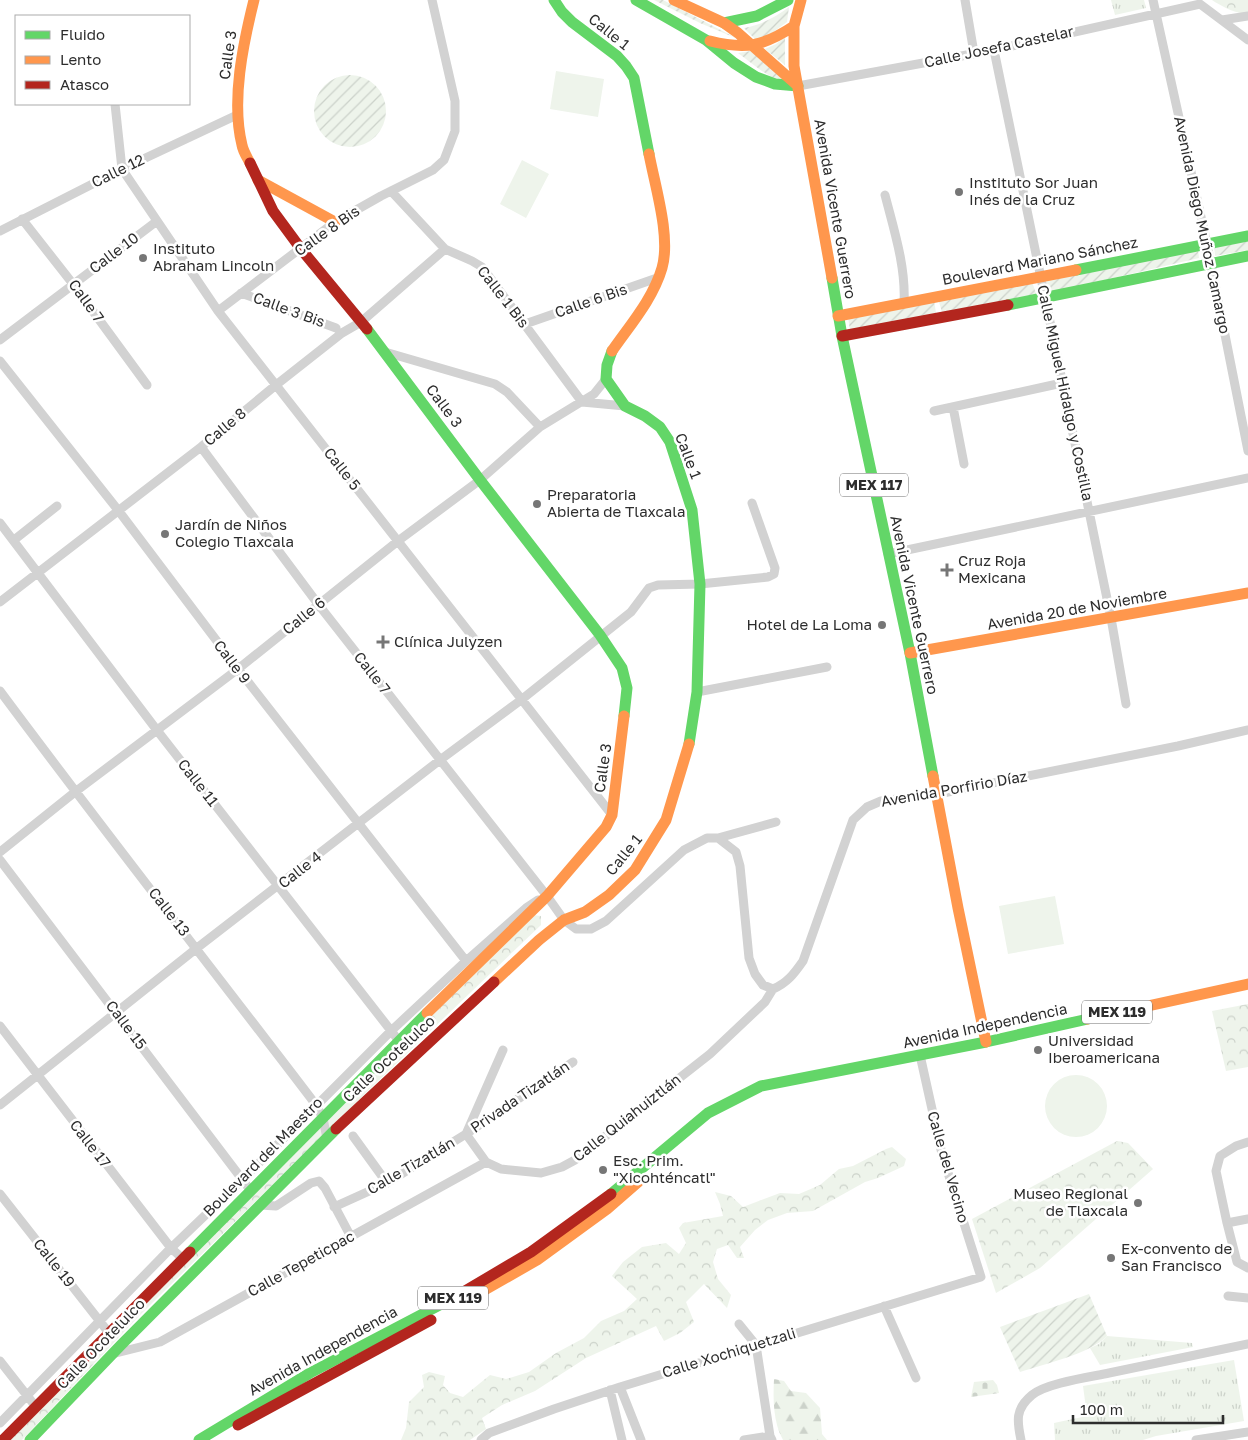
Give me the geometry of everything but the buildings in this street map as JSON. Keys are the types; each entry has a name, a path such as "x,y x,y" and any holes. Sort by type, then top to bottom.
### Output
{"main road":[{"name":"Calle 3","path":"254,0 243,42 237,115 242,147 273,211 301,249 385,352 480,480 600,636 622,668 627,688 622,742 612,815 606,827"},
{"name":"Calle 1","path":"554,0 564,14 620,59 634,78 663,228 665,242 664,257 649,298 611,353 607,365 606,380 625,406 645,416 660,427 670,442 692,510 700,584 697,692 688,747 666,820 635,870 609,895 585,912 564,920"},
{"path":"636,0 706,40 739,67 756,77 775,84 798,86"},
{"path":"674,0 724,23 798,86"},
{"path":"724,23 745,21 761,16 788,0"},
{"name":"MEX 117","path":"794,26 801,0"},
{"path":"706,40 729,46 753,46 782,35 794,26"},
{"name":"Avenida Vicente Guerrero","path":"794,26 794,66 838,316 910,653 958,908 986,1042"},
{"path":"258,180 335,222"},
{"name":"Boulevard Mariano Sánchez","path":"838,316 1248,236"},
{"path":"842,336 1044,298 1248,256"},
{"path":"936,297 936,308 940,317"},
{"name":"Avenida 20 de Noviembre","path":"910,653 1248,593"},
{"name":"Boulevard del Maestro","path":"3,1440 399,1041 547,896 606,827"},
{"name":"Calle Ocotelulco","path":"30,1440 111,1354 393,1075 564,920"},
{"name":"Avenida Independencia","path":"199,1440 310,1374 463,1293 531,1252 598,1205 708,1113 761,1086 986,1042 1248,984"},
{"path":"382,1058 387,1071 393,1075"},
{"name":"Avenida Independencia","path":"214,1440 260,1412 537,1260 607,1209 730,1101"}],"street":[{"path":"391,191 434,170 444,160 455,131 455,101 432,0"},
{"path":"965,0 974,53"},
{"name":"Avenida Diego Muñoz Camargo","path":"1154,0 1245,423 1248,451"},
{"name":"Calle Josefa Castelar","path":"798,86 994,50 1200,4 1222,20"},
{"path":"1222,20 1248,16"},
{"path":"1222,20 1248,40"},
{"name":"Calle Miguel Hidalgo y Costilla","path":"994,50 1111,618 1126,704"},
{"name":"Calle 5","path":"115,105 122,169 218,311 612,815"},
{"name":"Calle 12","path":"0,231 122,169 237,115"},
{"name":"Calle 8 Bis","path":"218,311 335,222 391,191"},
{"name":"Calle 1 Bis","path":"391,191 445,249 472,260 482,267 582,402"},
{"path":"885,195 898,246 905,289 904,303"},
{"name":"Calle 7","path":"22,219 73,284 147,386"},
{"name":"Calle 10","path":"0,340 156,221"},
{"name":"Calle 8","path":"1,598 38,572 201,447 342,333 361,322 445,249"},
{"name":"Calle 6 Bis","path":"525,324 657,278"},
{"name":"Calle 3 Bis","path":"241,293 336,328"},
{"path":"385,352 495,384 507,392 540,426"},
{"name":"Calle 9","path":"0,361 118,510 238,669 466,961"},
{"name":"Calle 6","path":"0,852 75,792 238,669 398,541 480,480 540,426 594,394 606,380"},
{"path":"934,411 1062,383"},
{"path":"582,402 625,406"},
{"path":"953,407 964,464"},
{"name":"Calle 7","path":"201,447 318,604 547,896"},
{"path":"888,554 1089,510 1248,478"},
{"name":"Calle 4","path":"0,1104 118,1013 197,948 440,760 521,700 630,612 649,588 658,585 700,584 768,577 774,574 775,568 752,504"},
{"path":"14,540 57,506"},
{"name":"Calle 11","path":"0,523 156,730 399,1041"},
{"path":"697,692 827,667"},
{"name":"Calle 13","path":"0,691 75,792 316,1105 323,1118 328,1139"},
{"name":"Avenida Porfirio Díaz","path":"773,989 785,983 795,974 803,961 853,820 867,807 881,801 938,794 1178,746 1248,730"},
{"path":"547,896 564,920 576,929 590,930 606,921 684,850 707,838 718,838 776,822"},
{"path":"718,838 736,852 740,866 749,958 755,974 763,985 773,989"},
{"name":"Calle 15","path":"0,860 118,1013 251,1191"},
{"name":"Boulevard del Maestro","path":"0,1423 171,1248 391,1031 526,908 547,896"},
{"name":"Calle Quiahuiztlán","path":"486,1162 501,1169 542,1173 562,1167 574,1160 710,1054 764,1002 773,989"},
{"name":"Calle 17","path":"0,1026 171,1248 182,1259"},
{"name":"Privada Tizatlán","path":"466,1134 502,1050"},
{"name":"Calle del Vecino","path":"920,1055 942,1154 981,1277"},
{"name":"Privada Tizatlán","path":"466,1134 573,1062"},
{"path":"466,1134 486,1162"},
{"name":"Calle Tizatlán","path":"334,1207 387,1183 466,1134"},
{"path":"352,1136 387,1183"},
{"path":"1248,1142 1236,1146 1220,1156 1216,1171 1237,1262 1248,1268"},
{"name":"Calle Tepeticpac","path":"111,1354 160,1342 486,1162"},
{"path":"260,1205 276,1206 311,1183 318,1181 325,1188 351,1236"},
{"name":"Calle 19","path":"0,1194 109,1333"},
{"path":"1227,1223 1248,1219"},
{"name":"Calle Xochiquetzali","path":"481,1440 489,1433 610,1390 981,1277"},
{"path":"1228,1296 1248,1298"},
{"path":"884,1306 916,1378"},
{"path":"739,1324 756,1345 771,1438 744,1440"},
{"path":"1021,1440 1017,1418 1022,1405 1033,1394 1047,1388 1083,1378 1248,1344"},
{"path":"0,1361 26,1396 36,1406"},
{"path":"620,1387 641,1440"},
{"path":"610,1390 622,1440"},
{"path":"1196,1440 1248,1432"}],"green space":[{"path":"654,0 663,0 738,39 700,23"},
{"path":"1111,0 1144,0 1146,8 1115,15"},
{"path":"1212,0 1248,0 1248,13 1234,11"},
{"path":"789,7 787,22 768,36 756,40 744,28 768,20"},
{"path":"785,37 785,65 765,49"},
{"path":"751,51 780,76 783,81 765,73 738,53"},
{"path":"556,71 604,79 598,117 550,109"},
{"path":"350,75 364,78 376,85 383,97 386,111 383,125 376,137 364,144 350,147 336,144 324,137 317,125 314,111 317,97 324,85 336,78"},
{"path":"522,160 549,174 526,218 500,204"},
{"path":"1248,239 1248,250 1215,256 1214,245"},
{"path":"1198,249 1199,258 1049,293 1046,278"},
{"path":"1032,282 1037,296 942,312 938,299"},
{"path":"934,300 936,313 850,330 848,317"},
{"path":"1055,896 1064,944 1008,954 999,906"},
{"path":"533,915 541,916 541,925 375,1084 140,1315 22,1440 7,1440"},
{"path":"1248,1004 1248,1067 1226,1071 1212,1011"},
{"path":"1076,1075 1088,1078 1098,1084 1104,1094 1107,1106 1104,1118 1098,1128 1088,1134 1076,1137 1064,1134 1054,1128 1048,1118 1045,1106 1048,1094 1054,1084 1064,1078"},
{"path":"1117,1141 1128,1143 1153,1169 1040,1268 996,1293 972,1219"},
{"path":"892,1147 906,1159 904,1166 865,1182 813,1211 787,1213 768,1220 755,1230 740,1247 744,1258 737,1258 728,1245 717,1249 713,1262 718,1279 731,1295 727,1308 704,1284 686,1302 694,1322 680,1333 664,1341 656,1326 586,1358 535,1391 502,1405 482,1418 486,1429 470,1440 401,1440 406,1428 409,1402 424,1387 422,1375 429,1372 445,1376 443,1385 450,1393 463,1397 490,1375 506,1379 529,1372 556,1353 584,1338 601,1321 624,1311 637,1299 612,1276 623,1262 642,1247 666,1243 679,1254 686,1243 679,1228 683,1223 723,1216 715,1192 731,1196 743,1207 780,1193 799,1194 820,1185 839,1169 853,1166"},
{"path":"1089,1294 1107,1336 1090,1348 1078,1353 1020,1372 1000,1327"},
{"path":"1107,1336 1192,1343 1193,1347 1100,1365 1090,1348 1099,1344"},
{"path":"1234,1360 1244,1421 1156,1436 1143,1440 1055,1440 1054,1423 1087,1416 1083,1386"},
{"path":"774,1379 784,1381 791,1391 806,1393 820,1408 822,1434 827,1440 783,1440 775,1418"},
{"path":"993,1380 997,1385 999,1393 971,1397 974,1382"}],"traffic: fast":[{"path":"554,0 572,22 617,56 634,78 649,154"},
{"path":"636,0 706,40 734,63 756,77 775,84 798,86"},
{"path":"724,23 757,16 788,0"},
{"path":"1076,270 1248,236"},
{"path":"1008,305 1248,256"},
{"path":"832,278 842,336 910,653 933,776"},
{"path":"367,329 480,480 600,635 622,668 627,688 624,716"},
{"path":"612,351 607,365 606,379 625,406 645,416 660,427 670,442 692,510 700,584 697,692 689,744"},
{"path":"190,1252 427,1013"},
{"path":"611,1194 708,1113 761,1086 986,1042 1088,1019"},
{"path":"30,1440 121,1345 336,1129"},
{"path":"199,1440 310,1373 455,1297"}],"traffic: slow":[{"path":"250,163 244,152 239,128 238,91 242,54 254,0"},
{"path":"674,0 724,23 798,86"},
{"path":"801,0 794,26 794,66 832,278"},
{"path":"710,41 734,45 754,44 773,38 794,26"},
{"path":"612,351 647,301 662,268 665,242 649,154"},
{"path":"258,180 335,222"},
{"path":"838,316 1076,270"},
{"path":"910,653 1248,593"},
{"path":"427,1013 547,896 606,827 612,815 624,716"},
{"path":"494,982 539,940 564,920 585,912 609,895 635,870 666,820 689,744"},
{"path":"933,776 986,1042"},
{"path":"1088,1019 1248,984"},
{"path":"481,1292 537,1260 607,1209 638,1182"}],"traffic: jam":[{"path":"250,163 273,211 301,249 367,329"},
{"path":"842,336 1008,305"},
{"path":"336,1129 494,982"},
{"path":"455,1297 531,1252 611,1194"},
{"path":"3,1440 190,1252"},
{"path":"238,1425 431,1320"}],"place":[{"name":"Instituto Sor Juan Inés de la Cruz","path":"959,192"},
{"name":"Instituto Abraham Lincoln","path":"143,258"},
{"name":"Preparatoria Abierta de Tlaxcala","path":"537,504"},
{"name":"Jardín de Niños Colegio Tlaxcala","path":"165,534"},
{"name":"Cruz Roja Mexicana","path":"947,570"},
{"name":"Hotel de La Loma","path":"882,625"},
{"name":"Clínica Julyzen","path":"383,642"},
{"name":"Universidad Iberoamericana","path":"1038,1050"},
{"name":"Esc. Prim. \"Xicohténcatl\"","path":"603,1170"},
{"name":"Museo Regional de Tlaxcala","path":"1138,1203"},
{"name":"Ex-convento de San Francisco","path":"1111,1258"}]}
